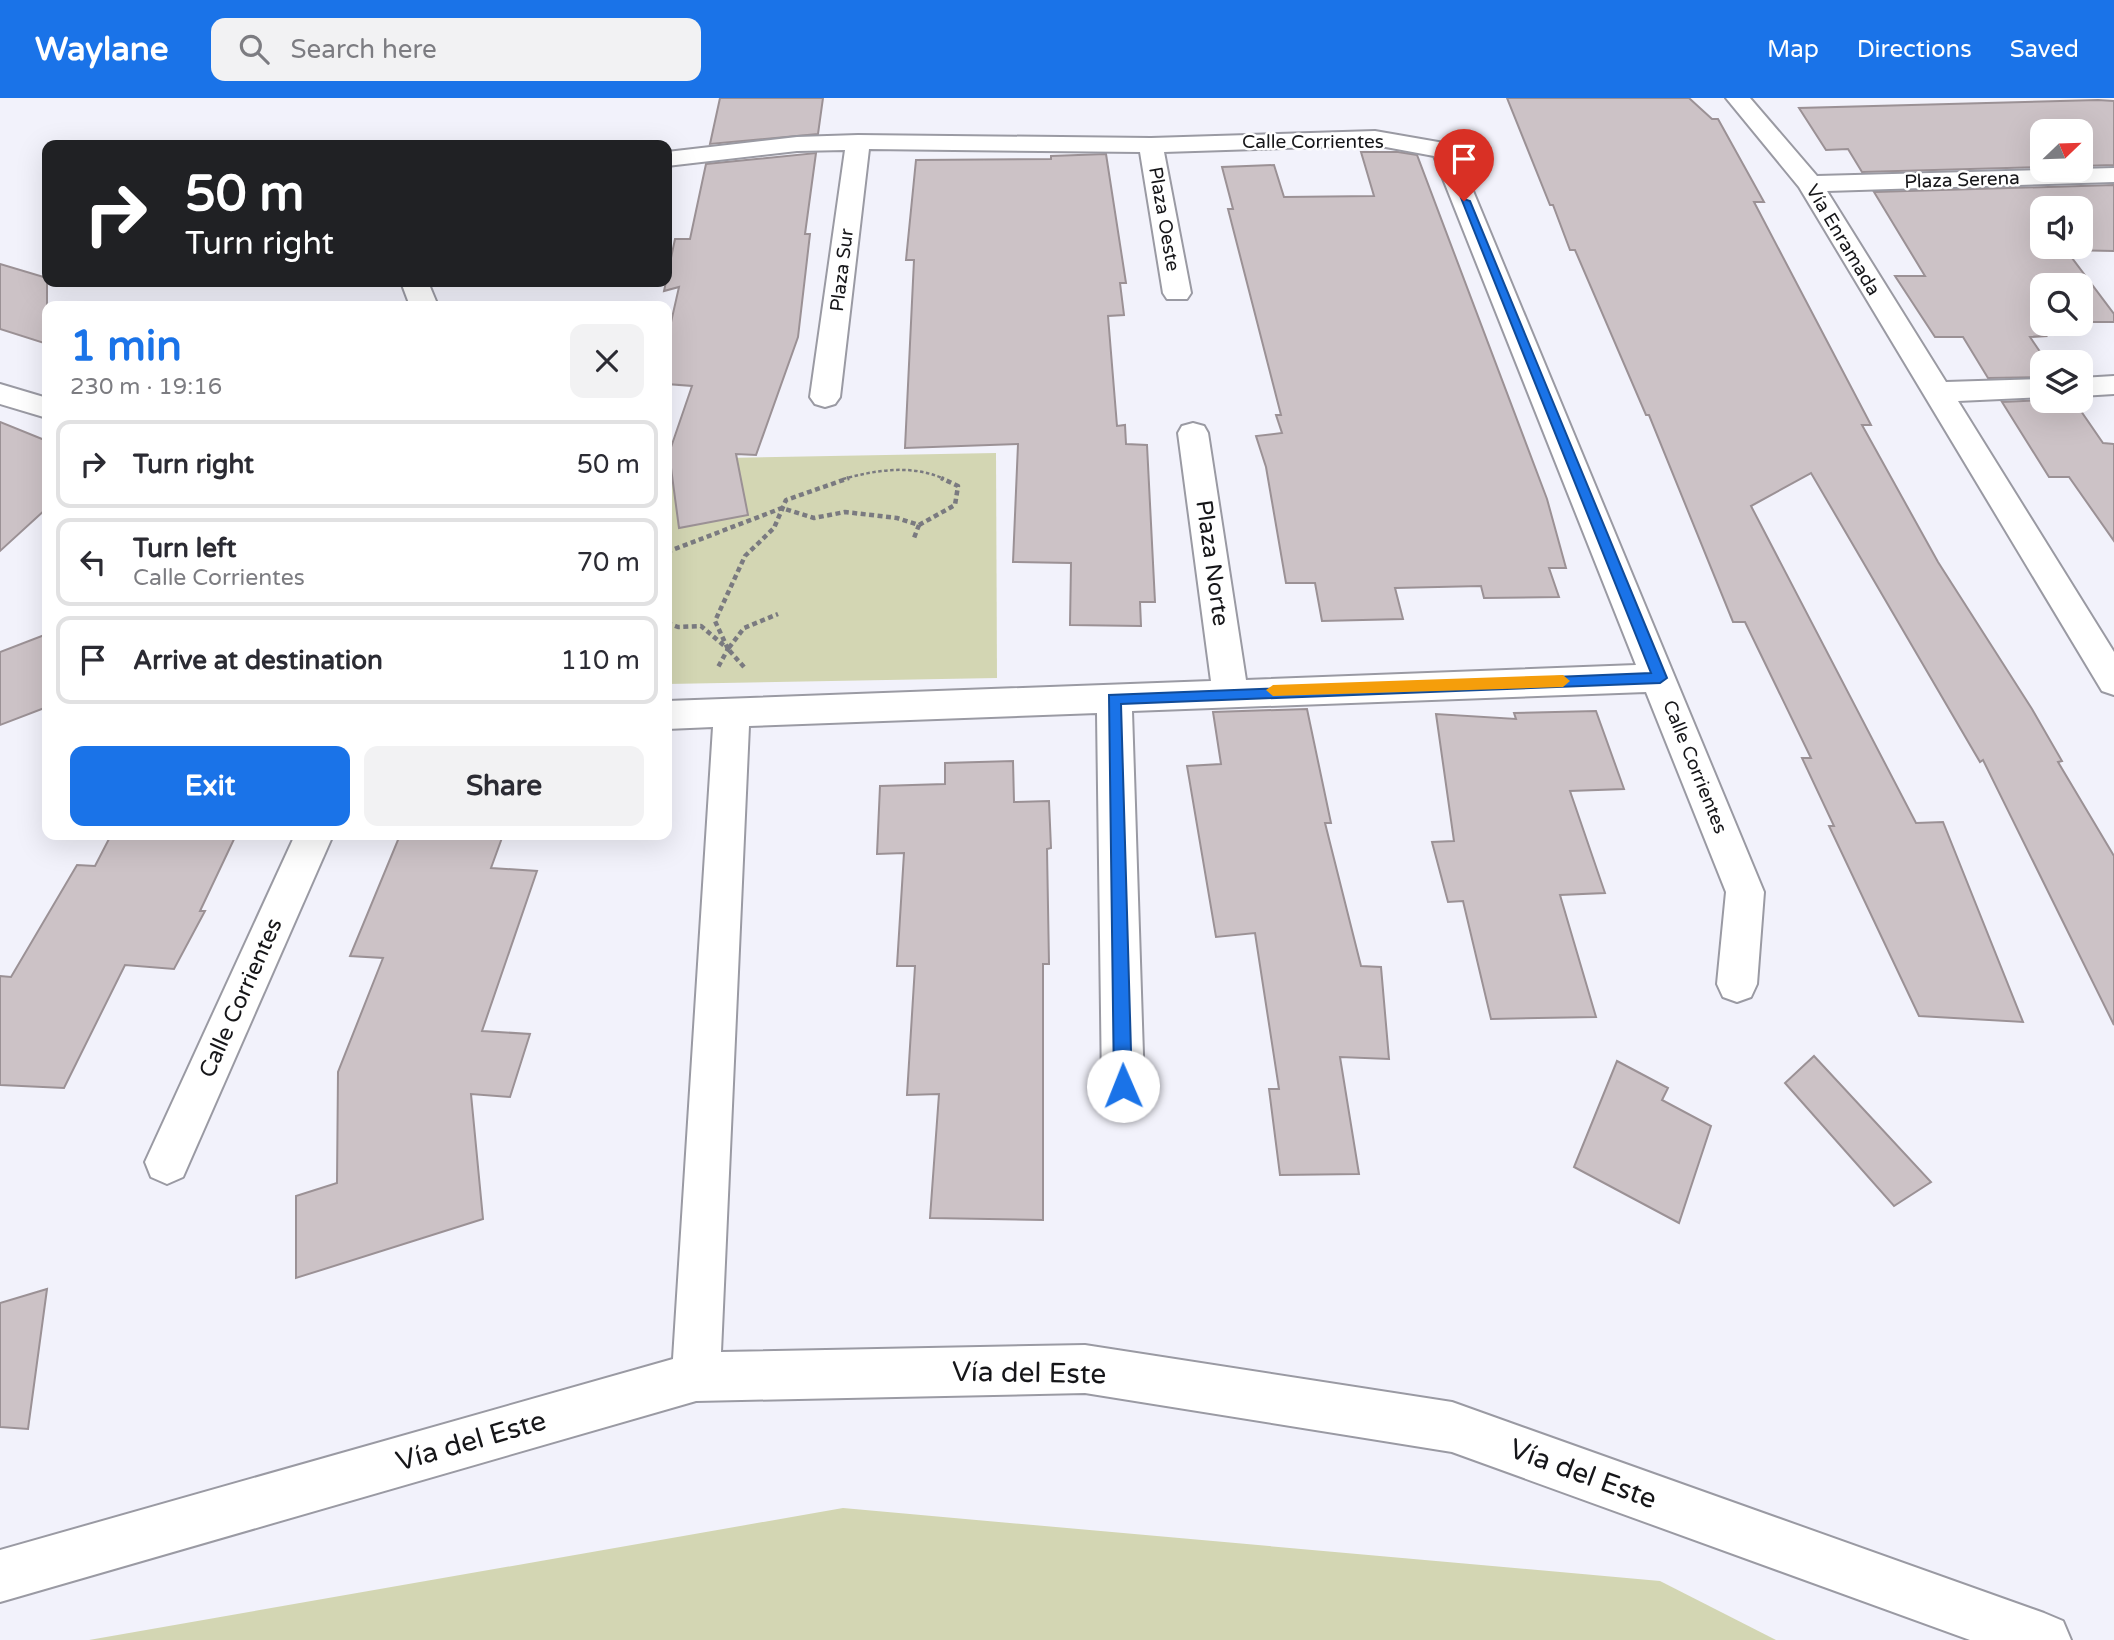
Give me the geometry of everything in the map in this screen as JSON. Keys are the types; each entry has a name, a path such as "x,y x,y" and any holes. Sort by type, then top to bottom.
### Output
{"street":[{"name":"Vía Enramada","path":"1738,98 1810,184 1934,393 2114,681"},
{"name":"Calle Corrientes","path":"672,158 797,144 858,142 1151,145 1375,138 1444,150 1745,892 1737,984"},
{"name":"Plaza Sur","path":"825,397 858,142"},
{"name":"Plaza Oeste","path":"1151,145 1177,293"},
{"name":"Plaza Serena","path":"1810,184 2114,175"},
{"path":"2093,386 2114,385"},
{"path":"1934,393 2030,389"},
{"path":"0,394 42,407"},
{"name":"Plaza Norte","path":"1193,433 1230,692"},
{"path":"672,715 1660,678"},
{"path":"1114,699 1123,1086"},
{"path":"695,1377 732,714"},
{"name":"Calle Corrientes","path":"167,1162 312,840"},
{"name":"Vía del Este","path":"0,1576 695,1377 1085,1368 1452,1427 2044,1640"}],"path":[{"path":"728,649 715,621 745,556 774,528 786,499 833,482 875,472 924,471 958,486 955,505 919,525 914,538"},
{"path":"672,550 782,508 814,518 845,512 897,518 919,525"},
{"path":"707,677 717,669 744,628 778,614"},
{"path":"672,625 701,626 728,649 785,712"}],"green space":[{"path":"996,453 997,678 672,684 672,459"},
{"path":"843,1508 1660,1581 1776,1640 89,1640"}],"building":[{"path":"720,98 823,98 818,134 710,144"},
{"path":"1507,98 1689,98 1712,119 1718,119 1764,202 1754,202 1871,425 1862,425 1938,562 2032,709 2062,761 2058,762 2114,856 2114,1025 1983,760 1980,762 1811,473 1751,506 1916,823 1943,822 2023,1022 1919,1016 1829,826 1834,826 1802,758 1811,758 1745,622 1733,622 1649,415 1646,415 1575,250 1570,250"},
{"path":"2114,101 2114,165 2093,166 2093,119 2030,119 2030,167 1862,172 1848,149 1826,150 1799,108"},
{"path":"1361,152 1417,155 1547,499 1566,568 1549,568 1559,597 1484,598 1481,586 1395,588 1403,619 1322,621 1315,583 1286,583 1266,467 1256,436 1282,433 1276,415 1281,415 1228,209 1233,209 1222,167 1274,165 1284,197 1374,196"},
{"path":"816,153 805,234 810,234 798,337 756,455 736,454 748,515 679,528 672,476 672,444 692,386 672,384 672,318 679,287 664,291 665,287 672,287 672,253 675,239 690,239 706,164"},
{"path":"1106,154 1126,283 1120,283 1124,315 1108,316 1117,426 1125,425 1126,444 1147,445 1155,602 1140,602 1141,626 1070,625 1071,563 1013,562 1018,444 905,448 914,260 906,260 916,160 1051,159 1051,156"},
{"path":"2114,185 2114,251 2093,251 2093,196 2030,196 2030,259 2073,259 2083,273 2030,273 2030,336 2046,336 2030,337 2039,350 2030,350 2030,377 1988,378 1963,337 1935,337 1895,276 1925,276 1874,192"},
{"path":"0,264 42,277 42,287 47,287 47,301 42,301 42,342 0,329"},
{"path":"2093,286 2114,314 2114,322 2093,322"},
{"path":"2030,401 2030,413 2082,413 2103,443 2114,444 2114,541 2069,477 2049,477 2002,402"},
{"path":"0,422 42,439 42,513 0,551"},
{"path":"42,636 42,709 0,725 0,652"},
{"path":"1307,709 1331,823 1325,823 1361,966 1381,967 1389,1059 1340,1057 1359,1174 1280,1175 1269,1089 1279,1089 1255,933 1216,937 1187,766 1221,764 1213,712"},
{"path":"1596,711 1624,789 1570,791 1605,893 1560,895 1596,1017 1491,1019 1463,901 1448,902 1432,842 1454,841 1436,714 1516,719 1514,713"},
{"path":"1013,761 1014,802 1049,801 1049,964 1043,964 1043,1220 930,1218 939,1094 907,1095 915,966 897,966 904,853 877,854 880,786 945,784 945,763"},
{"path":"108,840 234,840 200,911 205,911 174,969 125,965 64,1088 0,1085 0,976 11,977 77,865 95,866"},
{"path":"398,840 501,840 491,868 537,871 482,1031 530,1034 510,1097 471,1094 483,1219 296,1278 296,1196 337,1183 338,1072 383,958 350,956"},
{"path":"1814,1056 1931,1182 1894,1206 1785,1083"},
{"path":"1617,1061 1668,1088 1662,1100 1711,1126 1679,1223 1574,1167"},
{"path":"47,1289 28,1429 0,1427 0,1303"}],"slow traffic":[{"path":"1273,690 1563,681"}],"route":[{"path":"1123,1086 1114,699 1230,692 1660,678 1464,201"}]}
